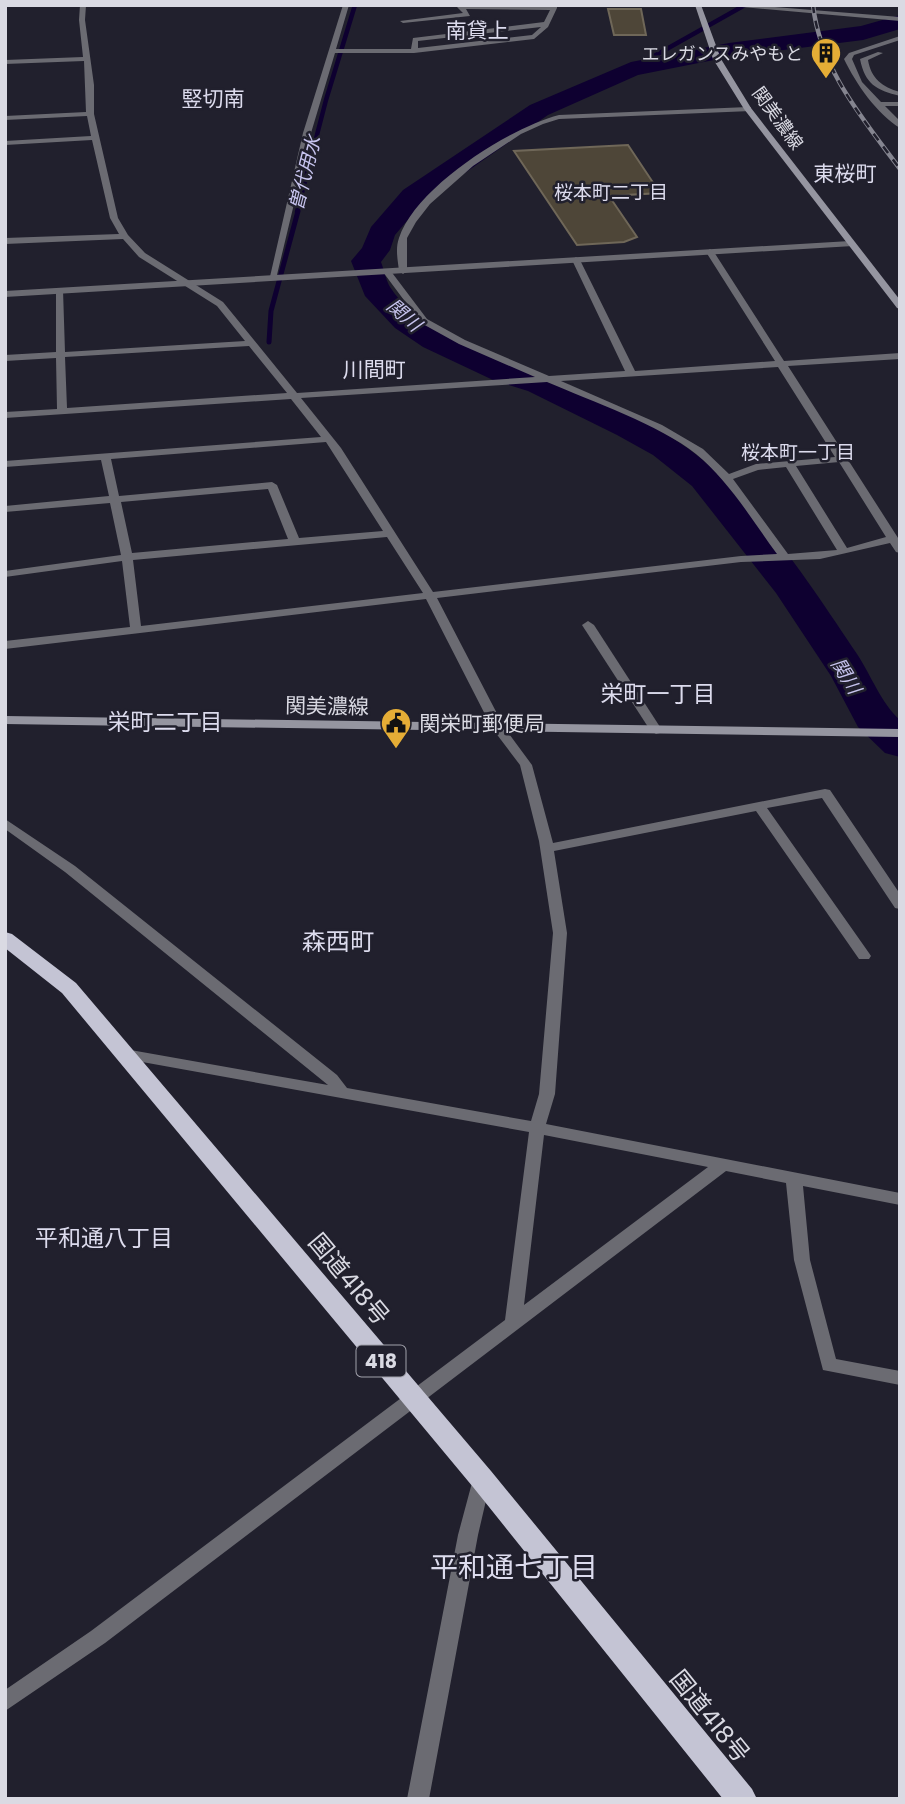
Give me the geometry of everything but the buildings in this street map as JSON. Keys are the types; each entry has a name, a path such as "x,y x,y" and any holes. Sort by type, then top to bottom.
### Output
{"highway":[{"name":"国道418号","path":"5,938 69,988 482,1479 742,1799"}],"main road":[{"name":"関美濃線","path":"698,5 717,59 748,109 900,306"},
{"name":"関美濃線","path":"5,720 900,733"}],"street":[{"path":"83,5 90,114 114,218 142,255 220,304 329,439 429,594 498,728 526,765 538,802 559,933 547,1094 537,1128 513,1323"},
{"path":"272,279 307,133 346,5"},
{"path":"723,5 900,19"},
{"path":"334,51 414,51 534,37 547,24 554,7 469,7 460,8 468,15 403,21"},
{"path":"414,51 415,39 547,24"},
{"path":"900,38 851,54 848,59 859,83 900,126"},
{"path":"900,44 864,60 867,75 884,90 900,94"},
{"path":"5,62 86,59"},
{"path":"877,104 900,104"},
{"path":"403,271 401,256 404,238 416,215 447,184 488,152 529,126 559,117 748,109"},
{"path":"5,118 90,114"},
{"path":"5,143 94,138"},
{"path":"5,241 125,236"},
{"path":"5,294 850,244"},
{"path":"710,252 900,550"},
{"path":"576,260 631,373"},
{"path":"387,272 424,321 542,379 658,427 699,451 727,478 783,555"},
{"path":"59,290 62,411"},
{"path":"5,358 253,343"},
{"path":"5,415 900,356"},
{"path":"5,464 329,439"},
{"path":"106,458 127,557 136,631"},
{"path":"727,478 756,467 843,459"},
{"path":"789,464 844,552"},
{"path":"5,509 272,485 295,542"},
{"path":"5,573 127,557 392,533"},
{"path":"5,645 741,559 783,555 828,557 893,539"},
{"path":"588,625 656,730"},
{"path":"547,848 825,793 900,905"},
{"path":"759,806 864,956"},
{"path":"5,823 69,869 332,1079 341,1093"},
{"path":"125,1054 537,1128 900,1199"},
{"path":"5,1702 98,1637 723,1165"},
{"path":"794,1178 802,1260 829,1365 900,1378"},
{"path":"418,1799 468,1535 482,1479"}],"waterway":[{"name":"曽代用水","path":"297,212 326,100 355,5"},
{"path":"631,69 745,5"},
{"name":"関川","path":"900,22 863,33 729,50 631,69 539,110 413,196 381,233 376,250 366,261 376,290 406,321 434,340 504,373 540,384 629,428 665,448 705,478 792,587 851,676 873,718 900,744"},
{"name":"曽代用水","path":"269,342 271,311 298,211"}],"railway":[{"path":"813,5 824,51 834,72 858,112 900,169"}],"place":[{"name":"エレガンスみやもと","path":"826,80"},
{"name":"関栄町郵便局","path":"396,750"}],"district":[{"name":"南貸上","path":"477,30"},
{"name":"竪切南","path":"213,98"},
{"name":"東桜町","path":"845,173"},
{"name":"桜本町二丁目","path":"611,192"},
{"name":"川間町","path":"374,369"},
{"name":"桜本町一丁目","path":"798,452"},
{"name":"栄町一丁目","path":"658,694"},
{"name":"栄町二丁目","path":"165,722"},
{"name":"森西町","path":"338,941"},
{"name":"平和通八丁目","path":"104,1238"},
{"name":"平和通七丁目","path":"514,1567"}]}
